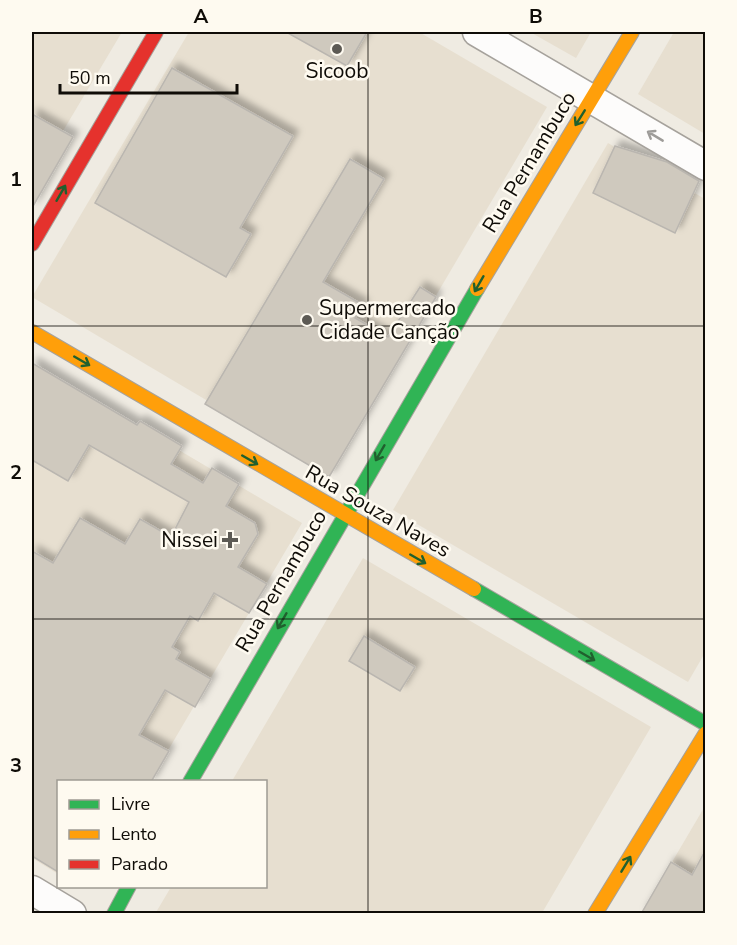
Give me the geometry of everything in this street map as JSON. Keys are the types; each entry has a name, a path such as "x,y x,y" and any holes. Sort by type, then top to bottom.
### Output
{"street":[{"path":"32,244 156,32"},
{"path":"477,32 705,166"},
{"name":"Rua Pernambuco","path":"191,780 343,515 522,212 632,32"},
{"name":"Rua Souza Naves","path":"32,332 705,724"},
{"path":"596,914 705,733"},
{"path":"114,914 128,888"},
{"path":"32,890 72,914"}],"shaded area":[{"path":"32,32 122,32 32,183"},
{"path":"189,32 419,32 547,107 331,474 32,297"},
{"path":"530,32 591,32 576,58"},
{"path":"674,32 705,32 705,134 638,94"},
{"path":"608,143 705,199 706,651 688,682 393,510"},
{"path":"32,363 302,523 151,780 57,780 57,873 32,858"},
{"path":"363,558 651,727 542,913 155,914 170,888 267,888 267,780 233,780"},
{"path":"705,806 705,913 642,913"}],"building":[{"name":"Sicoob","path":"286,32 367,32 347,66"},
{"path":"172,68 293,136 240,228 251,234 226,277 95,203"},
{"path":"32,114 73,137 32,208"},
{"path":"615,146 667,162 699,181 675,233 593,193"},
{"name":"Supermercado Cidade Canção","path":"350,159 384,179 323,282 363,305 355,318 388,337 420,287 436,297 329,477 205,404"},
{"path":"32,363 137,425 140,421 182,446 171,464 203,483 212,468 239,484 226,506 255,523 258,534 238,567 267,584 249,613 214,593 198,621 190,616 172,647 180,652 176,659 211,679 195,707 165,690 139,735 169,751 152,780 57,780 57,871 32,856 32,551 53,563 80,518 125,544 140,519 171,537 189,502 89,445 68,481 32,460"},
{"path":"364,636 415,667 400,691 349,661"},
{"path":"705,851 705,914 641,914 671,862 692,875"}],"traffic: fast":[{"path":"191,780 477,289"},
{"path":"474,589 706,724"},
{"path":"114,914 128,888"}],"traffic: slow":[{"path":"477,289 632,32"},
{"path":"32,332 474,589"},
{"path":"595,914 706,733"}],"traffic: jam":[{"path":"32,244 156,32"}],"place":[{"name":"Sicoob","path":"337,49"},
{"name":"Supermercado Cidade Canção","path":"307,320"},
{"name":"Nissei","path":"230,540"}]}
